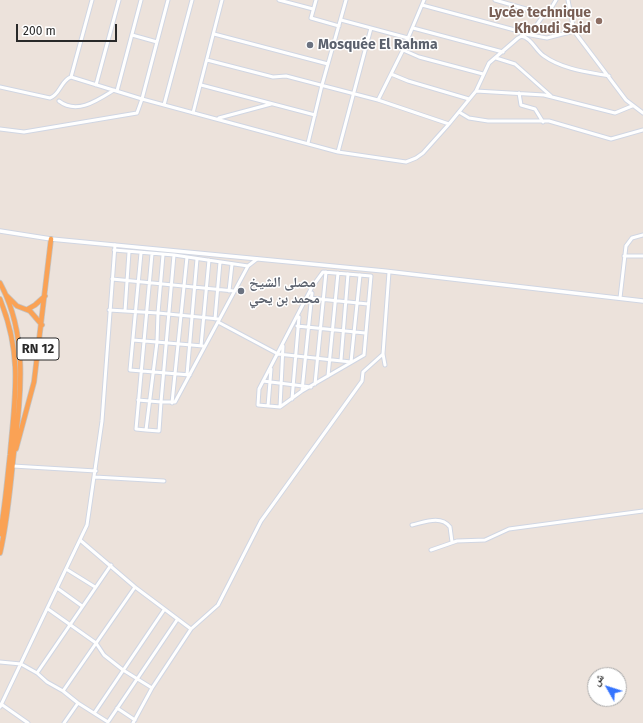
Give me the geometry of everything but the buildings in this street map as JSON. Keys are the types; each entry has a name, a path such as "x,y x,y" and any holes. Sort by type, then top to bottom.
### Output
{"highway":[{"name":"RN 12","path":"0,553 5,530 14,456 21,436 34,382 52,239"},
{"path":"0,283 6,295 18,338 21,364 19,413 14,456"},
{"path":"6,295 17,306 28,309 42,325"},
{"path":"28,309 45,296"},
{"path":"0,299 9,324 16,366 14,410 0,534"}],"street":[{"path":"71,77 92,0"},
{"path":"96,85 119,0"},
{"path":"59,101 64,105 87,106 115,90 141,0"},
{"path":"0,129 24,132 134,114 138,111 168,0"},
{"path":"164,105 192,0"},
{"path":"194,113 222,0"},
{"path":"279,0 294,2 313,9"},
{"path":"316,0 311,16 313,20 339,26"},
{"path":"308,143 314,115 346,0"},
{"path":"378,100 403,50 424,0"},
{"path":"495,0 547,15"},
{"path":"0,87 50,98 55,95 66,79 71,77 142,99 338,152 390,161 412,161 423,152 449,124 476,91 489,63 524,34 533,30 543,16 547,15 556,0"},
{"path":"568,0 574,31 632,106 643,113"},
{"path":"422,5 524,34 547,38 574,31"},
{"path":"341,20 408,38"},
{"path":"338,152 371,28"},
{"path":"413,28 503,52"},
{"path":"214,34 328,64"},
{"path":"524,34 544,56 575,70 609,76"},
{"path":"132,35 157,42"},
{"path":"403,50 419,57 483,74"},
{"path":"496,58 515,64 551,96"},
{"path":"207,60 273,77 286,76 322,85 378,100 449,124"},
{"path":"391,74 408,81 469,99"},
{"path":"201,85 314,115"},
{"path":"476,91 551,96 614,113 632,106"},
{"path":"519,93 521,105 535,109 543,122"},
{"path":"217,119 271,104"},
{"path":"458,112 469,118 488,121 549,121 573,126 611,138 643,130"},
{"path":"0,231 52,239 389,272 643,301"},
{"path":"620,298 624,256 628,240 643,235"},
{"path":"28,723 1,706 87,525 96,471 106,378 109,310 115,245"},
{"path":"114,250 187,257 248,266"},
{"path":"125,311 129,252"},
{"path":"141,253 130,370 153,370 188,375"},
{"path":"152,254 148,283 147,312 136,429 146,430 158,431 174,256"},
{"path":"146,430 157,342 163,255"},
{"path":"624,256 643,256"},
{"path":"172,403 187,257"},
{"path":"188,375 189,345 197,259"},
{"path":"138,400 175,402 203,346 248,266 258,259"},
{"path":"203,346 209,260"},
{"path":"215,319 220,262"},
{"path":"229,291 232,264"},
{"path":"302,391 312,287 323,272 371,276 364,355 302,391 280,407 258,405 259,389 299,315 310,298"},
{"path":"315,384 326,272"},
{"path":"385,365 383,354 389,272"},
{"path":"328,376 338,273"},
{"path":"341,360 348,274"},
{"path":"351,362 360,275"},
{"path":"112,279 234,291"},
{"path":"310,298 368,304"},
{"path":"109,310 147,312 215,319 278,354 351,362"},
{"path":"292,399 299,315"},
{"path":"293,326 365,333"},
{"path":"132,340 203,346"},
{"path":"280,407 284,344"},
{"path":"117,708 134,721 152,688 191,629 218,605 261,521 362,381 363,372 383,354"},
{"path":"268,406 271,368"},
{"path":"263,381 311,387"},
{"path":"13,466 96,471"},
{"path":"95,477 164,481"},
{"path":"431,550 452,542 485,540 515,528 643,511"},
{"path":"412,525 431,520 444,522 450,527 452,542"},
{"path":"80,540 135,587 191,629"},
{"path":"37,673 94,587 111,566"},
{"path":"66,569 94,587"},
{"path":"63,691 135,587"},
{"path":"57,588 82,606"},
{"path":"48,609 70,623 96,643 104,655 123,670 152,688"},
{"path":"95,712 164,610"},
{"path":"0,662 21,664 37,673 47,682 63,691 78,703 95,712 108,722 177,620"},
{"path":"64,723 78,703"}],"place":[{"name":"Lycée technique Khoudi Said","path":"599,21"},
{"name":"Mosquée El Rahma","path":"310,45"},
{"name":"مصلى الشيخ محمد بن يحي","path":"241,291"}]}
